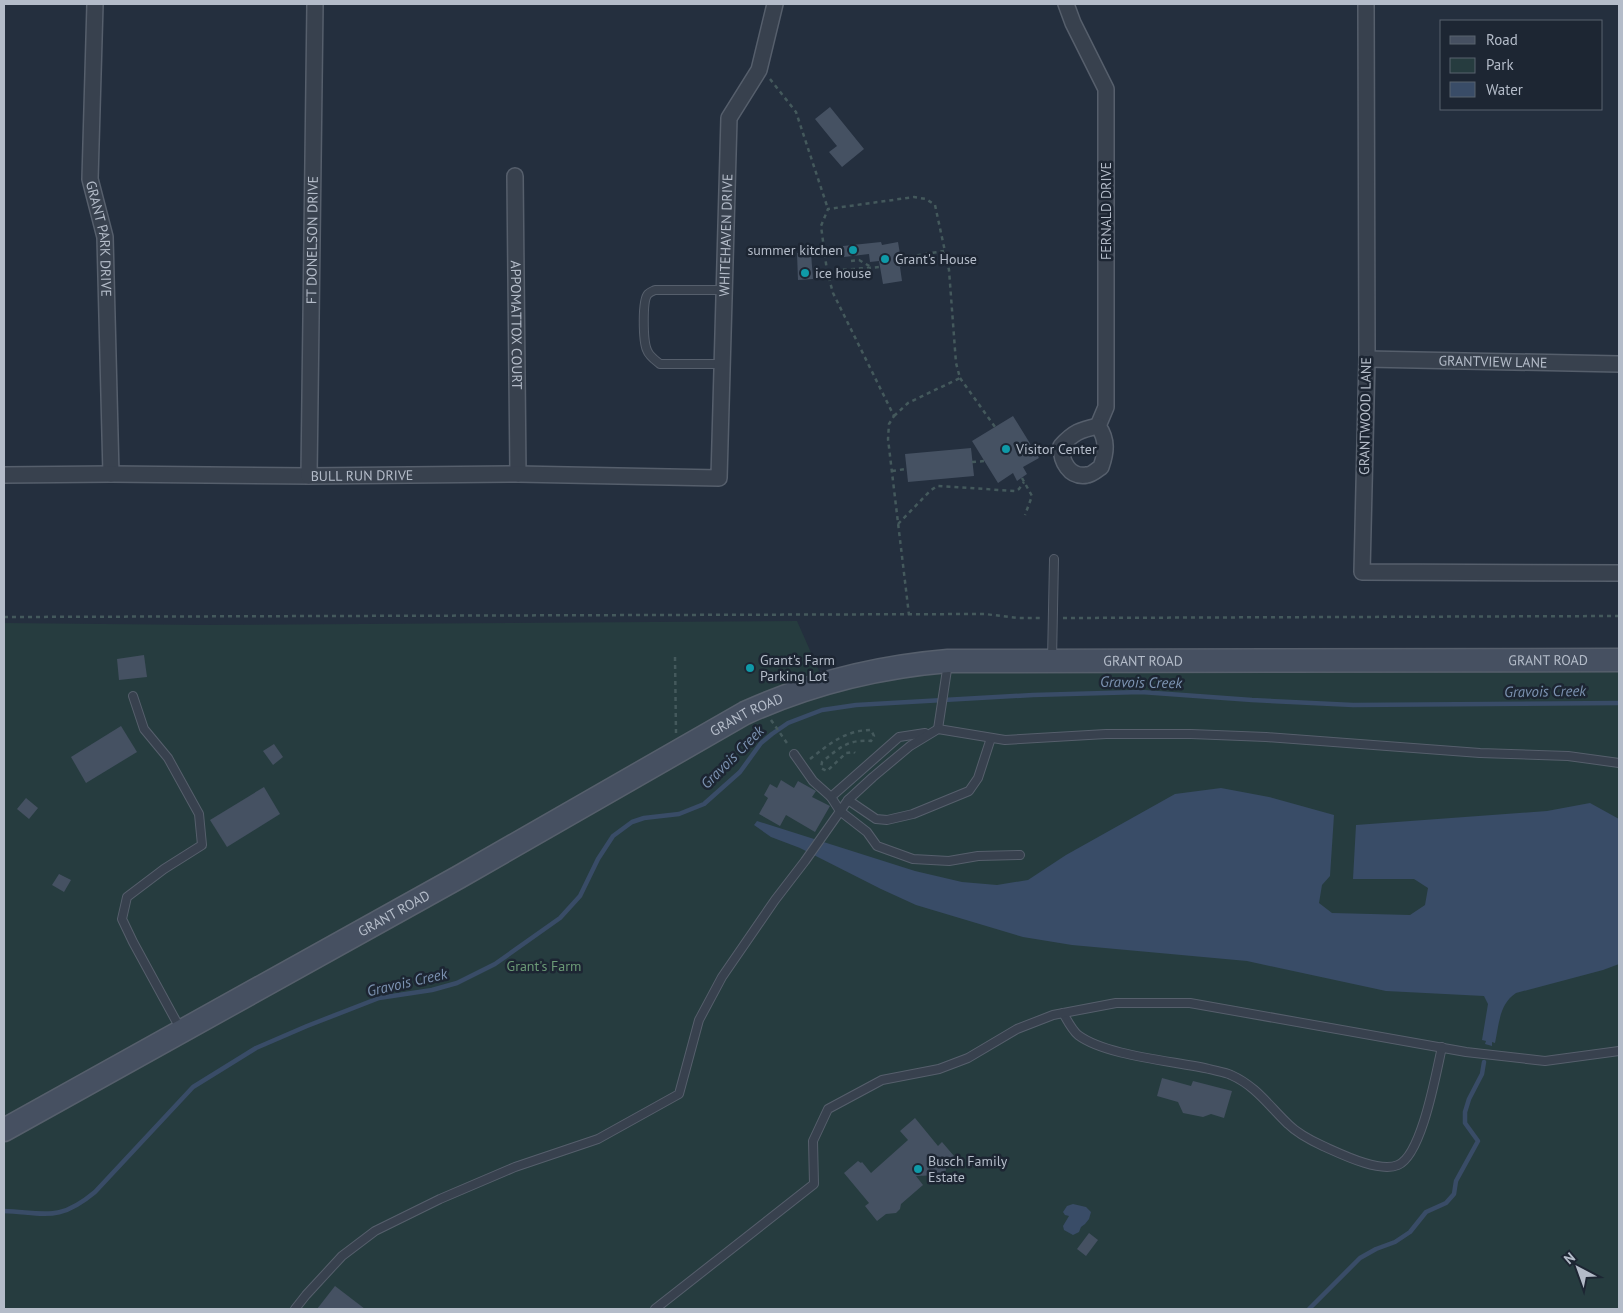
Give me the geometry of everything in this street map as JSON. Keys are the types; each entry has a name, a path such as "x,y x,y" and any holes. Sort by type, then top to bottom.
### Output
{"street":[{"name":"GRANT PARK DRIVE","path":"95,4 90,179 105,237 111,474"},
{"name":"FT DONELSON DRIVE","path":"309,476 316,4"},
{"name":"WHITEHAVEN DRIVE","path":"719,478 729,118 759,70 775,4"},
{"name":"FERNALD DRIVE","path":"1066,4 1073,23 1106,88 1106,408 1098,426"},
{"name":"GRANTWOOD LANE","path":"1366,4 1367,359 1362,572 1619,573"},
{"name":"APPOMATTOX COURT","path":"515,176 518,474"},
{"name":"GRANTVIEW LANE","path":"1367,359 1619,364"},
{"name":"BULL RUN DRIVE","path":"4,475 309,476 518,474 719,478"},
{"name":"GRANT ROAD","path":"4,1130 459,877 628,781 744,712 795,692 861,673 948,661 1619,660"}],"lane":[{"path":"722,364 660,364 652,358 646,349 644,324 645,300 648,294 655,290 724,290"},
{"path":"1052,662 1054,559"},
{"path":"938,729 948,661"},
{"path":"133,696 144,729 168,758 199,814 202,844 164,869 127,897 122,918 133,942 182,1031"},
{"path":"295,1309 342,1256 375,1231 440,1199 514,1167 598,1138 680,1094 700,1020 722,977 775,900 848,800 910,746 938,729 1005,740 1106,734 1256,736 1480,753 1568,756 1619,763"},
{"path":"831,797 899,737 930,733"},
{"path":"848,800 876,819 887,820 913,814 969,791 978,778 992,738"},
{"path":"794,754 813,780 831,797 840,811 867,832 877,846 913,859 949,861 978,856 1020,855"},
{"path":"655,1309 814,1184 813,1141 828,1109 882,1080 938,1069 968,1058 1017,1029 1053,1015 1116,1003 1190,1002 1466,1052 1545,1060 1619,1051"},
{"path":"1063,1013 1077,1034 1093,1043 1118,1051 1230,1074 1248,1084 1260,1094 1288,1124 1304,1136 1337,1152 1373,1166 1386,1168 1399,1165 1410,1156 1418,1140 1442,1047"}],"path":[{"path":"759,70 773,82 796,112 828,209 821,226 827,272 833,293 894,416"},
{"path":"828,209 914,197 926,199 935,205 949,270 956,363 960,378 995,427"},
{"path":"900,258 944,251"},
{"path":"851,261 859,260 872,268"},
{"path":"827,272 880,267"},
{"path":"909,615 888,438 889,424 894,416 908,403 960,378"},
{"path":"972,462 984,461"},
{"path":"892,471 906,469"},
{"path":"1022,478 1032,496 1025,515"},
{"path":"898,524 937,486 1016,491 1024,482"},
{"path":"4,617 985,614 1017,618 1045,618"},
{"path":"1066,618 1619,616"},
{"path":"676,657 676,736 684,732"},
{"path":"768,717 794,754"},
{"path":"803,765 834,740 850,732 871,730 874,736 871,741 859,740 846,744 822,762 821,768 827,771 846,753 855,753"}],"green space":[{"name":"Grant's Farm","path":"797,621 828,691 926,671 1619,668 1619,1309 4,1309 4,623 202,625"}],"water":[{"path":"1221,788 1269,797 1334,815 1330,876 1322,885 1319,903 1332,913 1410,915 1425,905 1428,888 1414,879 1353,879 1356,825 1547,811 1590,803 1619,819 1619,964 1516,993 1510,998 1503,1009 1495,1043 1492,1042 1492,1046 1485,1044 1486,1041 1482,1040 1488,1004 1484,996 1386,991 1247,961 1072,945 1023,937 916,905 800,848 771,837 754,825 757,821 915,871 962,882 997,885 1028,880 1066,855 1175,794"},
{"path":"1073,1204 1086,1207 1091,1212 1089,1219 1079,1232 1073,1235 1064,1230 1063,1226 1069,1216 1063,1212 1067,1206"}],"building":[{"path":"830,107 864,149 842,167 829,152 837,146 815,119"},
{"name":"Grant's House","path":"881,242 882,245 898,242 902,266 900,267 902,281 883,284 879,261 870,262 869,254 844,257 843,246"},
{"path":"797,253 811,253 813,279 798,280"},
{"name":"Visitor Center","path":"1013,416 1039,458 1023,467 1027,474 1017,481 1013,473 998,483 972,441"},
{"path":"971,448 974,476 908,482 905,454"},
{"path":"144,655 147,677 119,680 117,659"},
{"path":"121,726 137,752 86,783 71,757"},
{"path":"274,744 283,757 273,765 263,751"},
{"path":"781,780 794,788 798,781 816,791 812,797 830,806 815,832 786,815 780,826 759,814 768,798 764,795 770,784 777,788"},
{"path":"264,787 280,814 227,847 210,820"},
{"path":"26,798 38,808 29,819 17,809"},
{"path":"59,874 71,880 64,892 52,885"},
{"path":"1162,1078 1191,1086 1193,1081 1232,1091 1224,1118 1211,1114 1203,1117 1183,1113 1178,1102 1157,1096"},
{"name":"Busch Family Estate","path":"915,1118 938,1146 942,1142 954,1156 946,1163 946,1170 942,1175 916,1176 923,1185 901,1204 900,1209 896,1213 886,1214 877,1221 865,1206 869,1203 844,1173 858,1161 862,1162 871,1173 908,1140 900,1131"},
{"path":"1089,1233 1098,1240 1086,1256 1077,1249"},
{"path":"335,1286 365,1309 317,1309"}],"waterway":[{"name":"Gravois Creek","path":"4,1211 52,1214 72,1208 82,1202 95,1192 193,1087 256,1048 379,998 432,990 457,983 495,964 560,918 580,896 598,859 613,836 632,822 644,818 679,814 704,804 740,772 761,743 772,734 788,723 822,710 856,705 1033,695 1141,692 1353,705 1619,703"},
{"path":"1309,1309 1360,1258 1376,1249 1395,1242 1410,1232 1426,1212 1446,1203 1454,1194 1456,1181 1478,1141 1465,1123 1465,1112 1469,1099 1482,1074 1484,1062"}],"place":[{"name":"summer kitchen","path":"853,250"},
{"name":"Grant's House","path":"885,259"},
{"name":"ice house","path":"805,273"},
{"name":"Visitor Center","path":"1006,449"},
{"name":"Grant's Farm Parking Lot","path":"750,668"},
{"name":"Busch Family Estate","path":"918,1169"}]}
